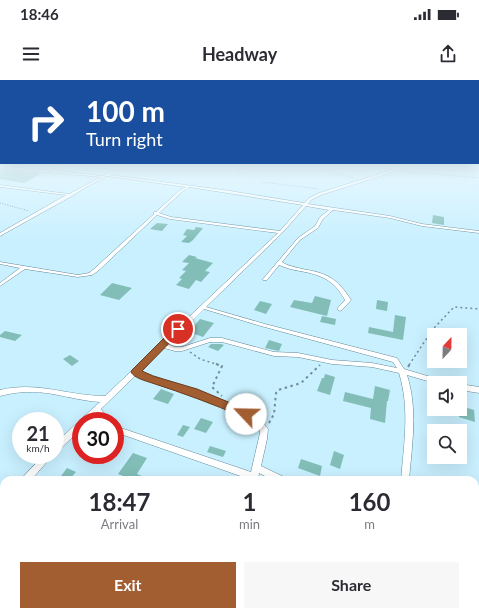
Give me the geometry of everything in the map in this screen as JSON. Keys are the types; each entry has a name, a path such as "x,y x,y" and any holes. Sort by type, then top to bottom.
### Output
{"street":[{"path":"40,191 71,195"},
{"path":"0,235 78,191"},
{"path":"0,263 78,276 90,274 181,191"},
{"path":"222,191 390,217 427,226 479,232"},
{"path":"94,412 280,232 305,204 314,196 326,191"},
{"path":"265,278 299,239 317,227 321,218 332,209"},
{"path":"156,213 170,218 280,232"},
{"path":"280,262 284,266 320,273 333,281 338,285 348,300 340,309"},
{"path":"0,285 23,268"},
{"path":"202,307 263,325 390,358 400,364 404,372 411,424 405,476"},
{"path":"163,345 175,349 186,348 215,339 274,354 298,355 323,360 372,365 427,379"},
{"path":"135,372 150,379 194,392 258,420 264,429 255,476"},
{"path":"467,388 479,390"},
{"path":"0,393 19,389 71,394 86,398 107,399"},
{"path":"124,432 248,476"},
{"path":"64,440 72,433"},
{"path":"30,476 41,464"},
{"path":"257,468 273,476"}],"path":[{"path":"0,203 38,214"},
{"path":"404,372 433,329 454,307 479,309"},
{"path":"186,348 200,359 222,366 217,378 213,382 212,387 226,401 228,406"},
{"path":"264,429 274,414 276,393 278,390 301,383 314,372 323,360"}],"building":[{"path":"433,215 444,217 444,225 432,223"},
{"path":"157,223 168,224 162,231 150,229"},
{"path":"196,227 203,228 193,240 189,243 181,242 187,236 183,235 187,229 194,230"},
{"path":"189,255 213,263 205,271 210,272 201,282 196,280 189,289 176,285 182,279 179,278 186,271 182,270 189,263 182,262"},
{"path":"112,283 132,288 119,300 100,295"},
{"path":"315,296 331,300 327,316 290,307 294,300 312,303"},
{"path":"377,300 388,302 387,311 376,309"},
{"path":"260,301 272,304 266,314 254,310"},
{"path":"395,315 406,317 403,340 368,333 369,327 393,332"},
{"path":"322,316 336,319 335,325 320,322"},
{"path":"200,319 214,323 203,337 189,332"},
{"path":"5,331 22,335 15,341 0,337 0,335"},
{"path":"269,340 282,344 279,351 265,348"},
{"path":"211,344 224,345 218,351 208,347"},
{"path":"70,355 79,361 72,366 63,359"},
{"path":"325,374 335,377 330,395 317,391"},
{"path":"375,386 390,390 387,401 385,423 370,419 371,408 343,401 345,392 373,399"},
{"path":"161,389 174,394 168,404 153,399"},
{"path":"467,408 474,410 475,422 459,417 467,416"},
{"path":"201,418 213,422 206,433 194,429"},
{"path":"183,425 190,427 183,437 177,435"},
{"path":"210,446 226,451 223,457 207,452"},
{"path":"334,451 344,455 340,469 330,465"},
{"path":"133,453 147,458 137,474 142,476 123,476 118,474"},
{"path":"301,459 322,466 320,476 298,468"},
{"path":"67,468 76,472 72,476 61,476"}],"route":[{"path":"178,329 135,372 150,379 194,392 246,414"}]}
